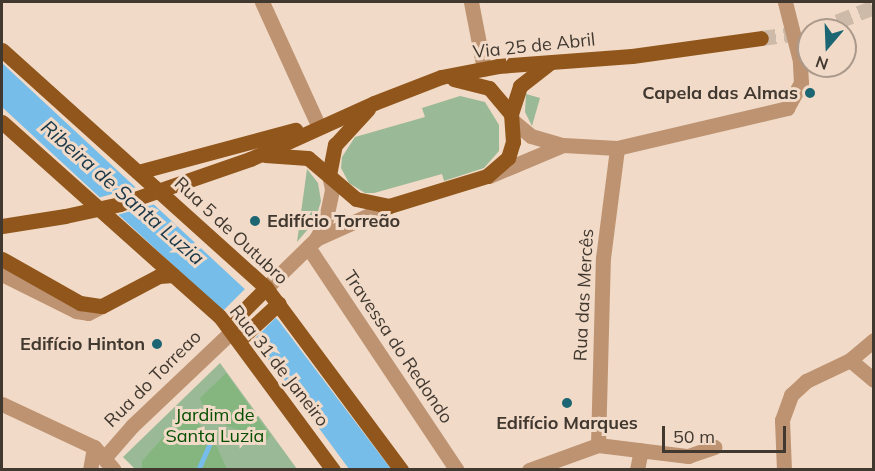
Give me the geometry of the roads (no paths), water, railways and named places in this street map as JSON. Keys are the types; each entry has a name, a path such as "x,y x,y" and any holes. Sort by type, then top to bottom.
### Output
{"main road":[{"name":"Via 25 de Abril","path":"2,226 120,204 254,157 374,103 441,77 484,69 761,38"},
{"name":"Rua 5 de Outubro","path":"2,50 138,172 261,293 400,470"},
{"path":"254,157 308,158 356,200 389,206 488,176 508,158 513,142 512,118 520,86 551,62"},
{"path":"441,77 489,88 512,118"},
{"path":"329,175 330,156 338,139 374,103"},
{"name":"Rua 31 de Janeiro","path":"2,122 236,330 333,470"},
{"name":"Via 25 de Abril","path":"138,172 319,127"},
{"path":"2,259 80,303 102,306 159,276 173,275"},
{"path":"236,330 261,293"},
{"path":"236,330 274,307"}],"street":[{"path":"262,2 319,127"},
{"path":"471,2 484,69"},
{"path":"512,118 531,136 563,144 617,148 787,108 801,83 800,61 785,2"},
{"path":"488,176 563,144"},
{"name":"Rua das Mercês","path":"598,445 603,258 617,148"},
{"path":"261,293 312,243 329,213 329,175"},
{"path":"312,243 389,206"},
{"name":"Travessa do Redondo","path":"312,243 457,470"},
{"path":"2,274 76,311 88,313 102,306"},
{"name":"Rua do Torreao","path":"104,458 132,426 236,330"},
{"path":"784,470 782,420 791,395 806,381 850,360 873,340"},
{"path":"850,360 873,380"},
{"path":"2,404 104,458 90,470"},
{"path":"529,470 598,445 688,456 714,447"},
{"path":"637,470 641,450"}],"water":[{"name":"Ribeira de Santa Luzia","path":"2,63 278,320 391,469 349,469 254,340 2,107"}],"waterway":[{"path":"198,470 214,434"}],"tunnel":[{"path":"846,18 874,7"},
{"path":"761,38 797,34"}],"place":[{"name":"Capela das Almas","path":"810,93"},
{"name":"Edifício Torreão","path":"255,221"},
{"name":"Edifício Hinton","path":"157,344"},
{"name":"Edifício Marques","path":"567,403"}],"park label":[{"name":"Jardim de Santa Luzia","path":"215,426"}]}
